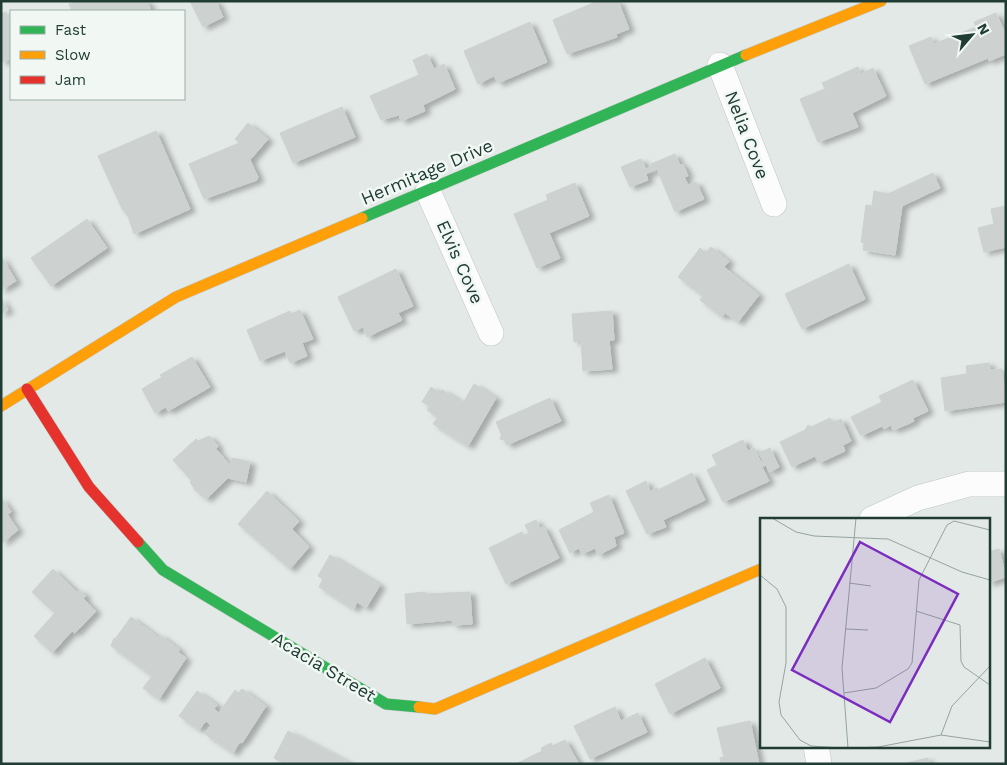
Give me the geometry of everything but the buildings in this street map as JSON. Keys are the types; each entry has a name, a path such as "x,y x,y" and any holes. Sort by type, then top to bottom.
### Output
{"street":[{"name":"Hermitage Drive","path":"1,406 176,297 720,65 882,1"},
{"name":"Nelia Cove","path":"720,65 774,204"},
{"name":"Elvis Cove","path":"428,191 491,333"},
{"name":"Acacia Street","path":"27,389 88,487 162,570 386,704 435,709 760,569"},
{"path":"874,518 927,495 969,484 1006,484"},
{"path":"816,748 819,764"}],"traffic: fast":[{"path":"362,218 746,55"},
{"path":"138,542 163,570 386,704 419,707"}],"traffic: slow":[{"path":"746,55 881,1"},
{"path":"1,406 176,297 362,218"},
{"path":"419,707 435,709 760,569"}],"traffic: jam":[{"path":"27,389 89,487 138,542"}]}
